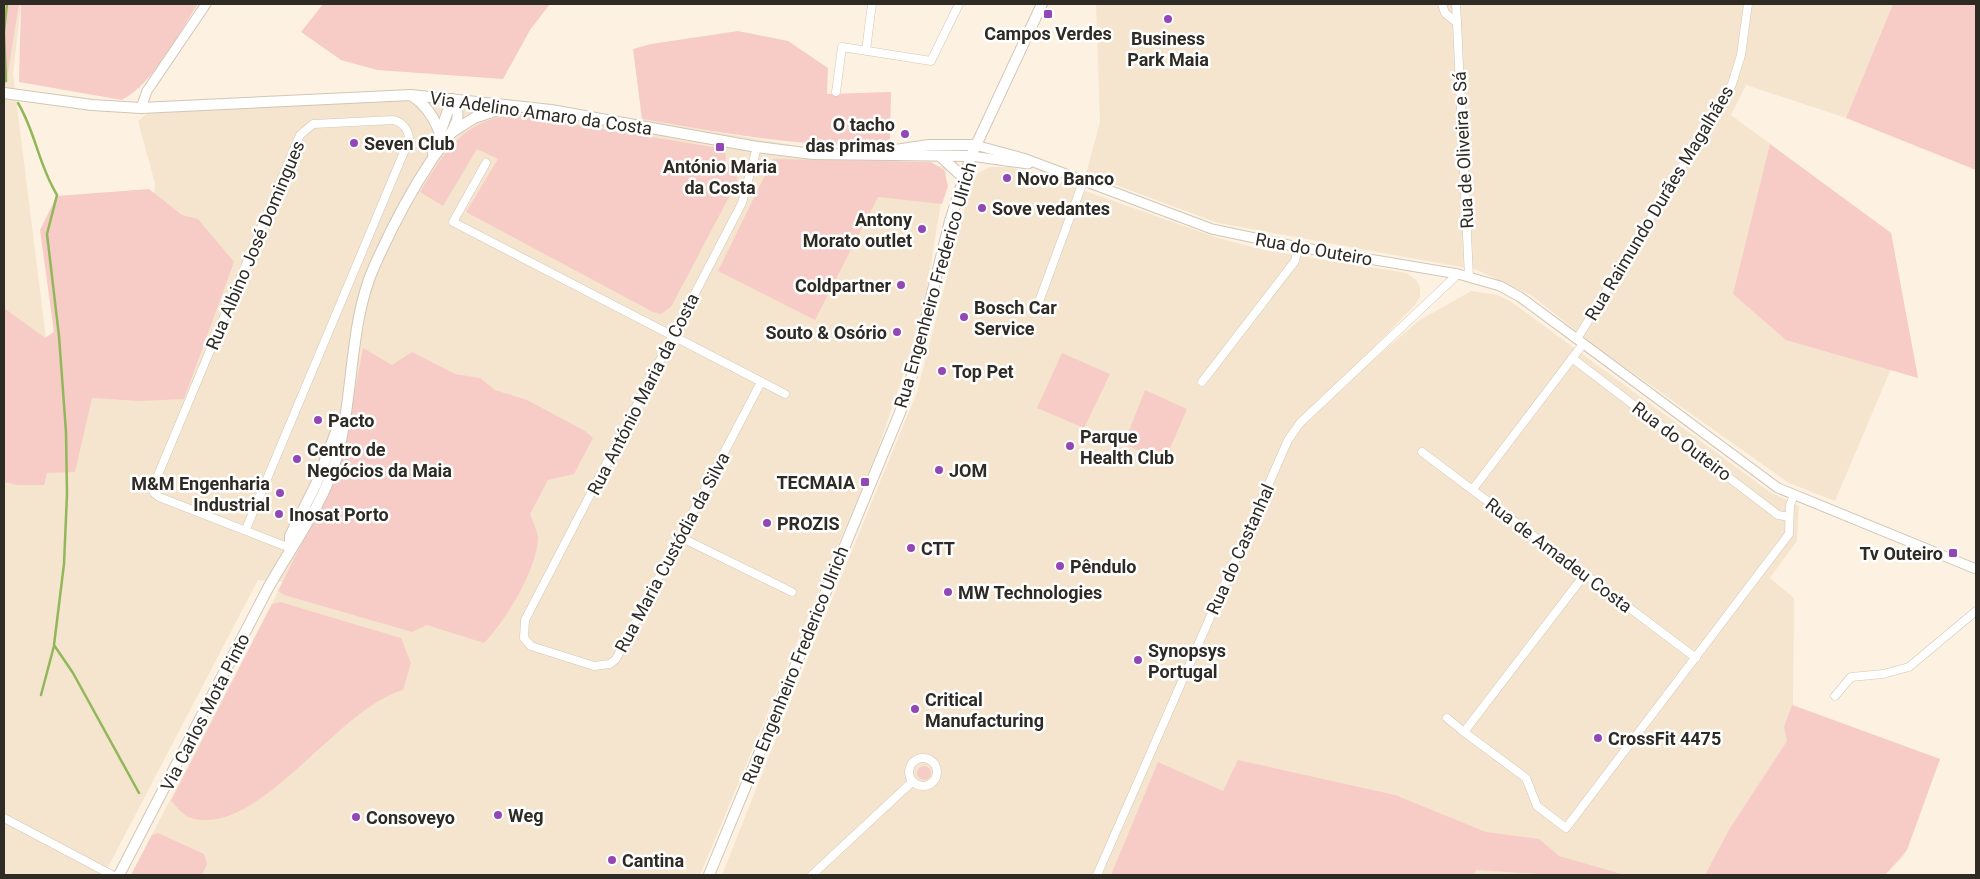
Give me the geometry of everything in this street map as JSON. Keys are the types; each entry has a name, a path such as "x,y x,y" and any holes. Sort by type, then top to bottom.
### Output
{"main road":[{"name":"Rua Engenheiro Frederico Ulrich","path":"709,875 901,410 911,380 950,221 971,156 1042,4"},
{"name":"Via Adelino Amaro da Costa","path":"4,93 92,105 141,108 411,95 517,105 757,147 813,154 971,156"},
{"path":"411,95 422,103 434,119 439,130"},
{"name":"Via Carlos Mota Pinto","path":"430,161 439,130 452,99"},
{"name":"Via Carlos Mota Pinto","path":"119,875 290,548 290,536 316,484 344,414 361,309 370,276 386,241 430,161 457,122 458,113 452,99"},
{"name":"Via Carlos Mota Pinto","path":"451,132 474,118 497,109 517,105"},
{"name":"Via Adelino Amaro da Costa","path":"868,155 929,145 975,146"},
{"path":"942,156 964,178"}],"street":[{"path":"141,108 147,91 206,4"},
{"path":"866,50 872,4"},
{"path":"836,92 842,47 931,61 959,4"},
{"path":"1442,4 1445,14 1457,23"},
{"name":"Rua de Oliveira e Sá","path":"1456,4 1469,277"},
{"name":"Rua Raimundo Durães Magalhães","path":"1580,341 1726,96 1736,72 1745,5"},
{"name":"Rua Albino José Domingues","path":"246,529 409,140 409,135 404,125 394,120 313,124 300,136 154,487 154,493 159,497 238,528 246,529 290,548"},
{"name":"Rua do Outeiro","path":"975,146 1023,158 1212,229 1298,247 1458,274 1500,286 1580,341 1760,476 1794,495 1976,568"},
{"name":"Rua António Maria da Costa","path":"524,638 526,620 742,203 757,147"},
{"name":"Rua do Outeiro","path":"971,156 1036,164"},
{"path":"486,163 453,222 785,394"},
{"path":"1037,307 1083,182"},
{"path":"1202,382 1295,261 1298,247"},
{"name":"Rua do Castanhal","path":"1096,875 1288,440 1300,423 1458,274"},
{"path":"1473,489 1572,358 1580,341"},
{"name":"Rua do Outeiro","path":"1572,358 1778,515 1789,517"},
{"name":"Rua Maria Custódia da Silva","path":"524,638 531,646 594,666 610,664 619,653 761,382"},
{"name":"Rua de Amadeu Costa","path":"1422,452 1696,658"},
{"path":"1447,718 1526,778 1537,806 1566,828 1789,534 1790,505 1794,495"},
{"path":"680,537 792,592"},
{"path":"1464,732 1584,574"},
{"path":"1835,696 1852,677 1883,674 1909,666 1976,611"},
{"path":"812,875 912,782"},
{"path":"4,818 112,875"}],"shaded area":[{"path":"4,4 21,4 13,74 46,338 108,299 147,256 155,184 138,121 157,105 396,94 542,111 642,119 873,159 947,167 925,300 908,361 877,452 700,875 131,875 283,582 258,580 104,875 4,875"},
{"path":"4,4 19,4 6,84 4,84"},
{"path":"21,4 198,4 155,70 134,92 122,100 19,82"},
{"path":"323,4 550,4 530,30 503,79 377,70 341,60 301,32"},
{"path":"1096,4 1893,4 1846,118 1746,85 1731,115 1891,233 1918,378 1891,369 1835,501 1789,483 1598,348 1531,295 1477,270 1218,223 1086,174 1100,122"},
{"path":"1893,4 1976,4 1976,170 1846,118"},
{"path":"738,31 788,41 828,68 827,94 891,92 890,144 827,144 766,139 642,119 633,49 651,44"},
{"path":"516,115 725,149 726,163 737,168 737,182 671,307 661,314 653,312 466,212 498,159 477,149 443,206 420,192 438,163 458,139 483,122 498,117"},
{"path":"1770,144 1891,233 1918,378 1786,340 1733,294"},
{"path":"773,159 931,162 944,170 948,186 942,204 878,197 815,320 718,271"},
{"path":"990,167 1008,167 1032,172 1215,237 1264,250 1407,273 1416,280 1420,287 1420,297 1415,305 1305,418 1420,320 1471,291 1498,295 1513,303 1770,492 1799,506 1797,541 1770,578 1794,598 1793,705 1940,759 1904,856 1885,875 722,875 809,655 917,392 970,188 978,173"},
{"path":"149,189 182,215 198,219 234,262 184,399 139,401 92,398 75,472 47,473 44,485 17,485 4,482 4,308 45,338 54,332 40,230 57,196"},
{"path":"363,348 392,365 412,352 455,374 480,378 495,390 527,400 585,431 593,438 574,474 548,480 530,514 538,537 536,553 531,567 510,609 484,643 427,625 412,632 284,595 278,591 341,465"},
{"path":"1062,353 1110,374 1084,428 1037,408"},
{"path":"1145,390 1187,409 1164,462 1124,444"},
{"path":"280,602 401,638 411,663 403,690 377,702 351,721 270,791 243,809 217,819 188,817 171,801 272,604"},
{"path":"1792,705 1940,759 1907,850 1885,875 1705,875 1730,828 1787,741 1784,727"},
{"path":"1238,760 1395,795 1486,832 1539,839 1559,856 1625,875 1555,875 1476,870 1474,875 1111,875 1158,762 1223,791"},
{"path":"921,766 927,766 931,773 927,780 921,780 917,776 917,770"},
{"path":"158,833 204,854 207,864 202,875 131,875 152,835"}],"waterway":[{"path":"6,81 4,32 7,4"},
{"path":"18,103 29,126 45,172 57,195 47,234 59,336 66,432 67,494 64,564 54,645 73,673 139,793"},
{"path":"41,695 54,646"}],"place":[{"name":"Campos Verdes","path":"1048,14"},
{"name":"Business Park Maia","path":"1168,19"},
{"name":"O tacho das primas","path":"905,134"},
{"name":"Seven Club","path":"354,143"},
{"name":"António Maria da Costa","path":"720,147"},
{"name":"Novo Banco","path":"1007,178"},
{"name":"Sove vedantes","path":"982,208"},
{"name":"Antony Morato outlet","path":"922,229"},
{"name":"Coldpartner","path":"901,285"},
{"name":"Bosch Car Service","path":"964,317"},
{"name":"Souto & Osório","path":"897,332"},
{"name":"Top Pet","path":"942,371"},
{"name":"Pacto","path":"318,420"},
{"name":"Parque Health Club","path":"1070,446"},
{"name":"Centro de Negócios da Maia","path":"297,459"},
{"name":"JOM","path":"939,470"},
{"name":"TECMAIA","path":"865,482"},
{"name":"M&M Engenharia Industrial","path":"280,493"},
{"name":"Inosat Porto","path":"279,514"},
{"name":"PROZIS","path":"767,523"},
{"name":"CTT","path":"911,548"},
{"name":"Tv Outeiro","path":"1953,553"},
{"name":"Pêndulo","path":"1060,566"},
{"name":"MW Technologies","path":"948,592"},
{"name":"Synopsys Portugal","path":"1138,660"},
{"name":"Critical Manufacturing","path":"915,709"},
{"name":"CrossFit 4475","path":"1598,738"},
{"name":"Weg","path":"498,815"},
{"name":"Consoveyo","path":"356,817"},
{"name":"Cantina","path":"612,860"}]}
